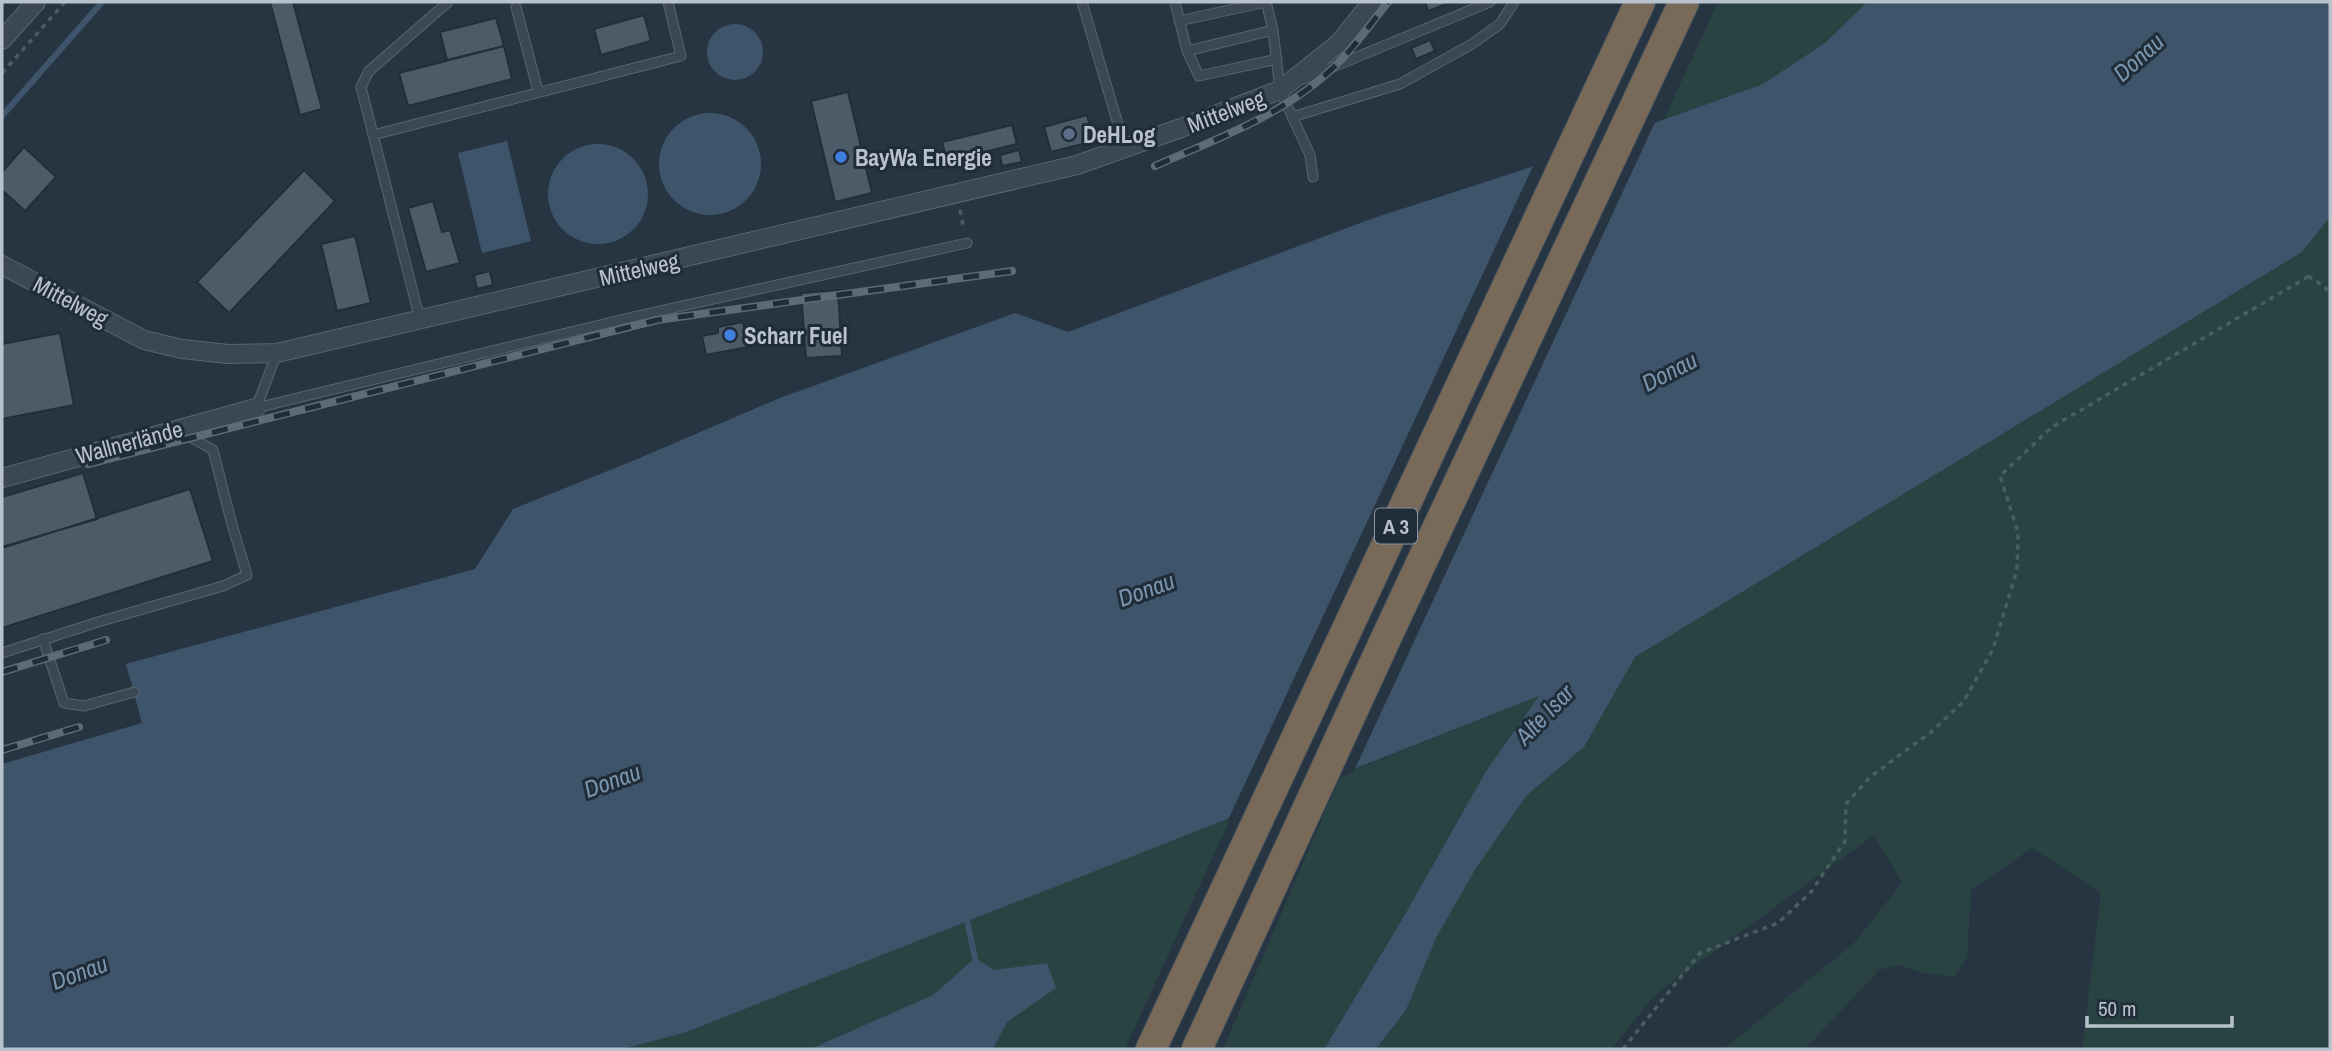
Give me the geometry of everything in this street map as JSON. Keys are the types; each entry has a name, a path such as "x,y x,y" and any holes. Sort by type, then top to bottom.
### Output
{"highway":[{"name":"A 3","path":"1152,1049 1640,2"},
{"name":"A 3","path":"1197,1049 1392,624 1684,2"}],"street":[{"path":"2,40 36,2"},
{"name":"Mittelweg","path":"2,265 144,340 182,349 228,354 276,353 1077,165 1280,90 1339,43 1372,2"},
{"name":"Wallnerlände","path":"2,478 256,408"}],"lane":[{"path":"420,320 361,87 369,71 448,2"},
{"path":"373,135 681,56 668,2"},
{"path":"1082,2 1125,148"},
{"path":"1174,2 1187,51 1199,76 1276,59"},
{"path":"1180,21 1266,2 1273,30 1280,90 1310,155 1313,177"},
{"path":"1280,90 1490,2"},
{"path":"1292,117 1400,84 1472,44 1500,24 1514,2"},
{"path":"516,7 538,91"},
{"path":"1187,51 1273,30"},
{"path":"256,408 634,317 967,243"},
{"path":"256,408 276,353"},
{"path":"2,653 223,586 247,575 213,450 177,429"},
{"path":"43,639 64,703 84,706 134,692"}],"path":[{"path":"2,73 65,2"},
{"path":"956,195 967,243"},
{"path":"1623,1049 1700,953 1778,923 1811,892 1845,841 1846,804 1870,777 1930,733 1964,701 1993,649 2017,570 2018,533 2000,476 2052,427 2310,275 2325,287 2330,295"}],"green space":[{"path":"1718,2 1867,2 1825,43 1763,84 1664,119"},
{"path":"2330,217 2330,1049 2082,1049 2101,893 2032,848 1971,890 1967,958 1954,977 1923,973 1898,965 1879,970 1805,1049 1724,1049 1853,944 1902,883 1874,835 1656,994 1611,1049 1376,1049 1406,1010 1437,936 1476,868 1527,795 1584,747 1635,657 2302,252"},
{"path":"1540,695 1486,771 1403,918 1324,1049 1223,1049 1341,775"},
{"path":"1231,817 1125,1049 993,1049 1007,1022 1047,963 994,970 975,959 933,995 810,1049 622,1049 684,1033"}],"water":[{"path":"1867,2 2330,2 2330,217 2302,252 1635,657 1584,747 1527,795 1476,868 1437,936 1406,1010 1376,1049 1324,1049 1403,918 1486,771 1539,696 684,1033 622,1049 2,1049 2,764 142,723 126,664 475,569 513,509 780,398 1015,313 1068,332 1371,219 1531,167 1763,84 1825,43"},
{"path":"730,24 740,24 755,32 761,41 761,63 755,72 740,80 730,80 712,68 707,57 707,47 719,29"},
{"path":"710,113 730,117 746,128 757,144 761,164 757,184 746,200 730,211 710,215 690,211 674,200 663,184 659,164 663,144 674,128 690,117"},
{"path":"507,141 531,241 482,253 458,153"},
{"path":"598,144 617,148 633,159 644,175 648,194 644,213 633,229 617,240 598,244 579,240 563,229 552,213 548,194 552,175 563,159 579,148"},
{"path":"975,958 994,970 1047,963 1056,988 1007,1022 993,1049 810,1049 933,995"}],"pier":[{"path":"1657,118 1353,773 1227,822 1535,162"}],"building":[{"path":"270,2 293,2 322,109 300,115"},
{"path":"1425,2 1452,2 1428,11"},
{"path":"644,15 651,41 601,55 594,29"},
{"path":"496,18 504,46 447,60 440,32"},
{"path":"1430,40 1435,51 1416,59 1411,48"},
{"path":"504,46 512,79 408,106 399,73"},
{"path":"848,92 872,193 835,202 811,101"},
{"name":"DeHLog","path":"1087,115 1094,141 1051,152 1044,127"},
{"path":"1012,125 1017,144 947,161 942,142"},
{"path":"24,147 56,177 25,211 2,190 2,172"},
{"path":"1019,150 1022,162 1002,166 1000,155"},
{"path":"304,170 335,201 229,313 197,282"},
{"path":"433,201 442,232 450,230 460,263 426,272 408,208"},
{"path":"355,236 371,303 337,311 321,244"},
{"path":"490,271 493,285 477,289 474,275"},
{"path":"838,290 842,356 806,358 801,293"},
{"path":"743,322 748,347 706,355 702,336 718,333 718,327"},
{"path":"60,333 74,405 2,419 2,344"},
{"path":"83,473 97,519 2,547 2,497"},
{"path":"190,489 213,561 2,628 2,548"}],"waterway":[{"path":"2,116 102,2"},
{"path":"966,916 975,958"}],"railway":[{"path":"1155,166 1227,135 1296,97 1337,64 1388,2"},
{"path":"88,464 657,320 1012,271"},
{"path":"2,672 106,640"},
{"path":"2,750 79,727"}],"place":[{"name":"DeHLog","path":"1069,134"},
{"name":"BayWa Energie","path":"841,157"},
{"name":"Scharr Fuel","path":"730,335"}],"water label":[{"name":"Donau","path":"2138,57"},
{"name":"Donau","path":"1669,371"},
{"name":"Donau","path":"1146,589"},
{"name":"Alte Isar","path":"1544,714"},
{"name":"Donau","path":"612,780"},
{"name":"Donau","path":"79,972"}]}
